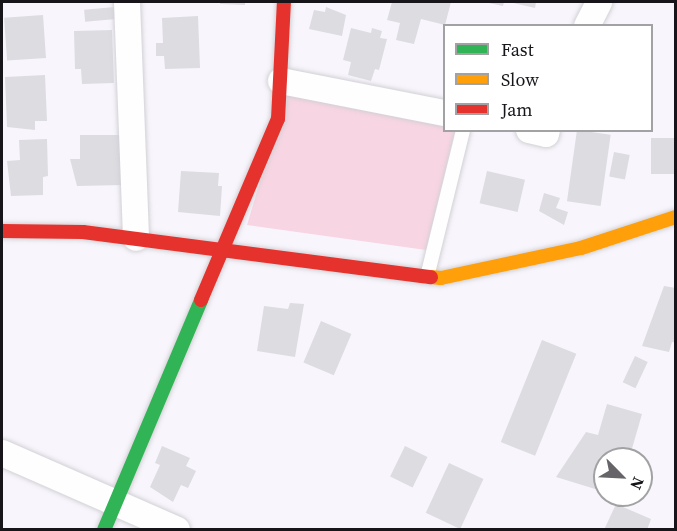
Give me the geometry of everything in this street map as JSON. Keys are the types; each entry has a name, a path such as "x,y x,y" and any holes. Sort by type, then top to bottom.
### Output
{"street":[{"path":"127,2 136,238"},
{"path":"104,530 225,251 278,119 284,2"},
{"path":"588,24 599,2"},
{"path":"281,81 443,113"},
{"path":"2,231 83,232 441,278 486,272 581,248 675,217"},
{"path":"2,453 177,530"}],"lane":[{"path":"427,277 463,132"}],"shaded area":[{"path":"288,87 443,120 443,132 455,132 426,250 247,225"}],"building":[{"path":"220,2 245,2 245,5 220,4"},
{"path":"392,2 451,2 445,24 421,19 414,44 396,40 400,23 387,20"},
{"path":"484,2 504,2 503,6"},
{"path":"509,2 536,2 535,8"},
{"path":"115,7 116,19 85,22 84,10"},
{"path":"326,7 346,15 342,36 309,29 314,10 325,12"},
{"path":"43,15 46,58 7,61 4,18"},
{"path":"198,16 200,68 165,69 164,56 156,56 156,43 163,43 162,18"},
{"path":"351,28 371,33 372,28 382,31 380,38 387,39 379,70 375,69 371,81 348,75 351,62 343,60"},
{"path":"112,30 114,83 82,84 81,69 75,69 74,31"},
{"path":"45,75 47,121 35,121 35,130 7,127 5,77"},
{"path":"577,132 611,135 601,206 567,201"},
{"path":"80,135 123,135 123,185 77,186 70,159 80,159"},
{"path":"651,138 676,138 676,174 651,174"},
{"path":"47,139 48,176 43,177 43,195 11,196 7,161 20,160 19,140"},
{"path":"614,152 630,155 625,180 609,177"},
{"path":"181,171 219,173 218,186 222,186 220,216 178,212"},
{"path":"487,171 525,180 518,212 480,203"},
{"path":"544,193 560,198 556,208 568,212 564,225 539,211"},
{"path":"664,286 676,288 676,343 672,342 669,352 642,346"},
{"path":"290,303 304,304 295,357 257,351 264,306 288,309"},
{"path":"321,321 351,334 334,375 303,362"},
{"path":"542,340 576,354 535,456 501,442"},
{"path":"635,356 648,362 635,388 623,382"},
{"path":"607,404 642,414 632,447 593,447 593,488 556,477 586,432 598,435"},
{"path":"162,446 190,458 186,466 196,471 188,488 181,485 173,502 150,487 160,465 155,463"},
{"path":"405,446 427,457 413,488 390,477"},
{"path":"449,463 483,479 460,529 426,513"},
{"path":"615,507 623,507 651,519 647,530 604,530"}],"traffic: fast":[{"path":"104,530 201,300"}],"traffic: slow":[{"path":"431,277 441,278 581,248 676,217"}],"traffic: jam":[{"path":"201,300 278,119 284,2"},
{"path":"2,231 83,232 431,277"}]}
